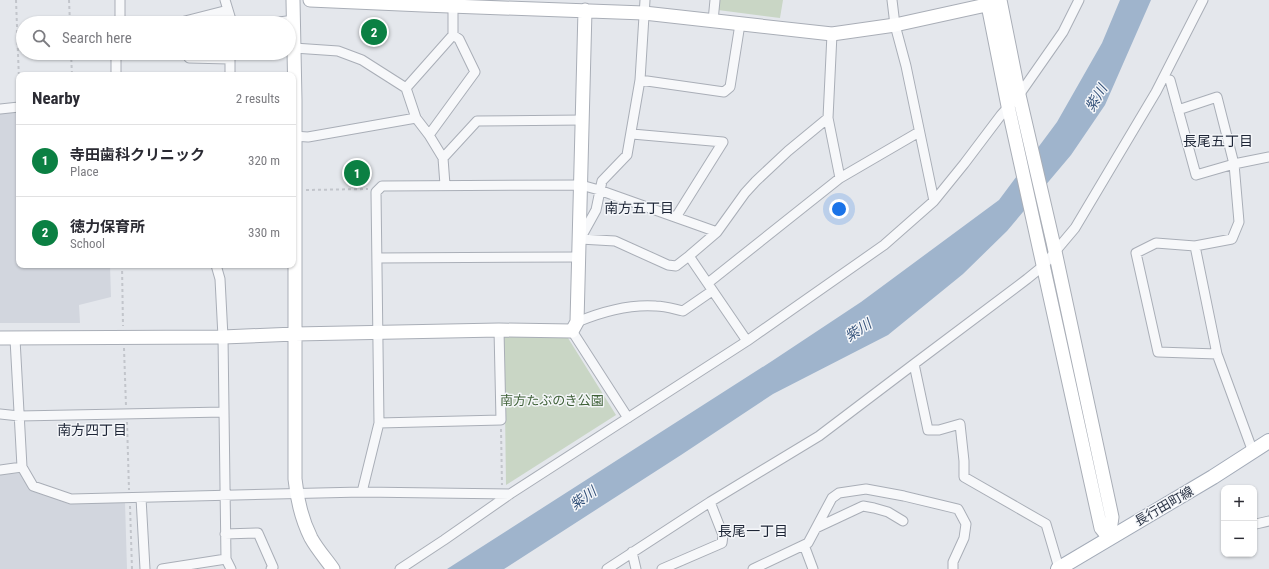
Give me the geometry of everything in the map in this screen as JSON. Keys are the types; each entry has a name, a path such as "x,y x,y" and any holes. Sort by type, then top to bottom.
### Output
{"main road":[{"name":"長行田町線","path":"1058,569 1213,477 1269,441"}],"street":[{"path":"120,0 120,16"},
{"path":"225,0 230,16"},
{"path":"293,0 294,16"},
{"path":"310,0 424,3 453,6 488,3 585,10 645,7 713,21 832,34 895,25 994,2"},
{"path":"713,21 715,0"},
{"path":"892,0 895,25 906,66 934,200"},
{"path":"400,569 444,540 506,494 747,342 884,245 934,200 964,164 1008,106 1019,95 1063,32 1078,0"},
{"path":"607,569 710,502 818,436 914,364 1042,259 1076,228 1148,106 1203,0"},
{"path":"994,2 1019,95 1020,128 1042,259 1101,528 1108,538"},
{"path":"994,2 1008,106 1020,128 1054,248 1112,517 1108,538"},
{"path":"406,88 453,35 453,6"},
{"path":"580,239 596,210 602,181 627,156 632,134 640,80 645,7"},
{"path":"204,16 228,10"},
{"path":"585,10 580,239 574,327 628,418"},
{"path":"640,80 724,92 730,87 740,24"},
{"path":"832,34 828,118 840,178"},
{"path":"429,135 475,72 459,39 453,35"},
{"path":"296,48 338,51 362,60 406,88 416,118 429,135 443,158 445,185"},
{"path":"116,60 116,72"},
{"path":"229,60 230,72"},
{"path":"294,60 294,72"},
{"path":"1170,80 1196,175 1234,164 1269,157"},
{"path":"1178,110 1217,97 1234,164 1239,222 1232,239 1195,246 1156,242 1136,253 1158,352 1217,354"},
{"path":"0,109 16,107"},
{"path":"296,136 308,137 416,118"},
{"path":"580,239 615,241 668,265 676,266 690,256 717,232 745,193 756,181 788,151 828,118"},
{"path":"443,158 477,121 583,120"},
{"path":"0,338 223,337 499,330 574,327 596,314 630,307 656,306 683,311 840,178 919,132"},
{"path":"632,134 723,142 676,217"},
{"path":"362,492 379,422 376,192 382,186 581,185 717,232"},
{"path":"1195,246 1217,354 1253,452"},
{"path":"690,256 747,342"},
{"path":"377,258 579,257"},
{"path":"217,268 220,279 223,337 226,559 231,569"},
{"path":"295,268 295,479 297,494 306,527 312,540 332,569"},
{"path":"379,422 501,420 499,330"},
{"path":"15,339 22,468 33,486 71,499 362,492 506,494"},
{"path":"914,364 928,430 938,430 960,424 964,461 964,477 1046,524 1058,569"},
{"path":"0,414 19,416 224,412"},
{"path":"0,470 22,468"},
{"path":"757,568 808,544 832,498 839,493 866,488 958,510 966,524 964,538 953,562 954,569"},
{"path":"141,498 145,569"},
{"path":"662,569 722,543 723,535 710,502"},
{"path":"816,528 862,506 888,512 903,521"},
{"path":"1257,524 1269,521"},
{"path":"225,534 258,533 273,567 271,569"},
{"path":"804,545 813,569"},
{"path":"632,552 636,569"},
{"path":"162,569 226,559"}],"path":[{"path":"16,0 17,16"},
{"path":"69,0 70,16"},
{"path":"18,60 19,72"},
{"path":"71,60 72,72"},
{"path":"296,190 380,189"},
{"path":"122,268 123,338 132,569"},
{"path":"501,420 506,494"}],"shaded area":[{"path":"16,112 16,268 110,268 111,297 79,305 80,323 0,323 0,113"},
{"path":"20,473 29,489 69,504 125,502 127,569 0,569 0,475"}],"green space":[{"path":"719,0 783,0 780,18 718,10"},
{"name":"南方たぶのき公園","path":"504,336 568,338 616,415 506,485"}],"water":[{"name":"紫川","path":"1120,0 1151,0 1105,105 1071,155 1007,231 963,274 888,335 773,394 504,569 447,569 772,361 861,302 999,200 1057,122 1102,43"}],"place":[{"name":"徳力保育所","path":"374,32"},
{"name":"寺田歯科クリニック","path":"357,173"}],"district":[{"name":"長尾五丁目","path":"1218,141"},
{"name":"南方五丁目","path":"639,208"},
{"name":"南方四丁目","path":"92,430"},
{"name":"長尾一丁目","path":"753,531"}]}
